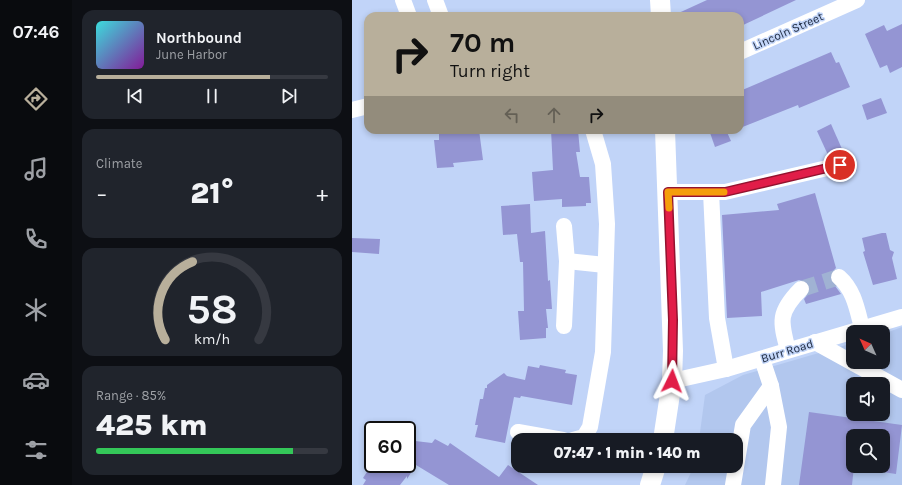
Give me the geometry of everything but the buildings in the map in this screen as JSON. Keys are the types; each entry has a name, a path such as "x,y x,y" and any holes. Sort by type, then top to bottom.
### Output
{"main road":[{"path":"660,0 660,12"},
{"path":"664,433 672,381 673,320 665,134"},
{"path":"650,485 654,473"}],"street":[{"path":"404,0 408,12"},
{"path":"435,0 440,12"},
{"name":"Lincoln Street","path":"744,50 857,0"},
{"path":"586,433 590,427 603,352 606,224 603,164 594,134"},
{"path":"668,192 711,192 744,189 840,165"},
{"path":"711,192 717,318 726,369"},
{"path":"564,226 567,261 564,326"},
{"path":"567,261 605,265"},
{"path":"839,277 847,284 853,296 861,325"},
{"path":"788,350 781,324 785,309 791,300 802,289"},
{"name":"Burr Road","path":"873,325 902,317"},
{"name":"Burr Road","path":"672,381 726,369 846,333"},
{"path":"815,342 902,390"},
{"path":"762,359 771,386 779,427 773,485"},
{"path":"734,485 743,425 771,386"},
{"path":"518,432 524,433"}],"shaded area":[{"path":"902,327 902,485 685,485 691,473 743,473 743,433 700,433 705,395 743,375 846,345 846,369 890,369 890,331"}],"tunnel":[{"path":"801,289 839,277"}],"slow traffic":[{"path":"669,208 668,192 724,192"}],"route":[{"path":"672,381 674,350 668,192 725,192 744,189 840,165"}]}
